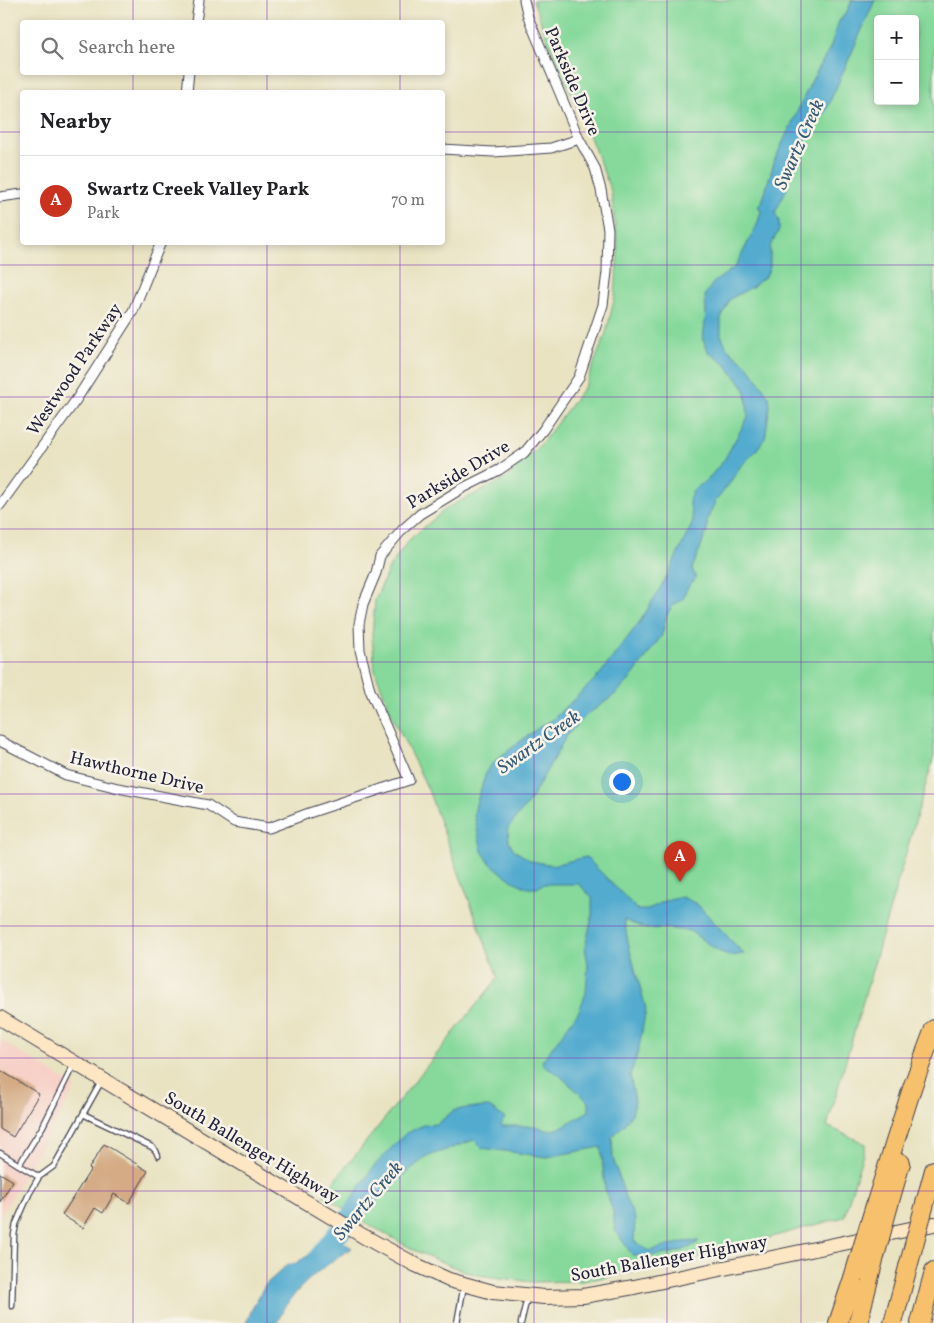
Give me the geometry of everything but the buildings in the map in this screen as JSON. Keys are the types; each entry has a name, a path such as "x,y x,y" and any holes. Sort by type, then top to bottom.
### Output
{"highway":[{"path":"858,1323 862,1277 913,1085 934,1029"},
{"path":"883,1201 918,1100 934,1037"},
{"path":"893,1323 934,1170"},
{"path":"920,1323 934,1271"},
{"path":"838,1323 862,1277"}],"street":[{"path":"196,20 199,0"},
{"name":"Parkside Drive","path":"409,780 370,690 360,650 359,624 363,604 376,572 380,556 403,529 420,514 461,489 499,470 524,453 543,430 579,378 603,305 607,272 608,229 601,190 595,168 579,139 528,17 524,0"},
{"path":"187,90 190,75"},
{"path":"445,149 494,152 551,148 579,139"},
{"path":"0,197 20,194"},
{"name":"Westwood Parkway","path":"0,505 76,400 133,312 160,245"},
{"name":"Hawthorne Drive","path":"0,741 66,775 118,788 208,805 234,822 269,828 409,780"},
{"name":"South Ballenger Highway","path":"0,1018 363,1236 416,1265 449,1280 493,1292 544,1297 583,1296 934,1224"}],"lane":[{"path":"19,1165 43,1126 74,1062"},
{"path":"12,1306 16,1224 29,1194 39,1178 54,1166 103,1080"},
{"path":"83,1114 152,1147 158,1156"},
{"path":"0,1153 39,1178"},
{"path":"457,1323 464,1284"},
{"path":"521,1323 527,1295"}],"shaded area":[{"path":"0,1040 76,1087 0,1217"}],"green space":[{"path":"533,0 934,0 934,756 827,1126 866,1144 844,1217 671,1265 583,1281 532,1282 477,1275 451,1266 416,1251 366,1223 323,1195 498,978 427,787 393,718 375,671 372,636 375,600 390,566 409,540 448,507 504,480 542,443 585,386 606,333 615,296 618,249 611,191 586,127 547,39"}],"water":[{"path":"852,0 875,0 825,113 803,144 791,171 788,186 775,213 779,221 779,230 770,247 770,267 766,276 752,287 730,299 721,318 721,335 727,348 750,368 769,397 770,406 765,438 755,452 740,467 715,502 707,520 707,531 692,569 695,580 686,590 684,598 672,606 666,617 662,635 629,681 612,697 588,714 567,735 529,802 508,828 509,841 514,850 531,861 553,865 586,857 638,910 648,910 661,902 682,897 697,904 744,954 731,956 718,951 690,931 664,928 646,929 624,920 629,947 646,1009 638,1053 630,1075 635,1101 632,1114 612,1137 613,1158 626,1200 635,1219 634,1241 649,1251 683,1242 699,1241 693,1246 677,1252 633,1256 615,1230 613,1212 605,1189 601,1147 547,1157 482,1148 474,1140 426,1157 387,1188 361,1220 345,1209 374,1166 406,1133 424,1125 437,1124 453,1111 466,1108 489,1107 505,1118 501,1124 502,1126 539,1127 545,1130 558,1129 589,1111 589,1102 558,1074 545,1067 542,1061 579,1011 586,993 588,964 585,948 592,916 592,898 579,884 543,884 537,888 528,888 502,873 489,862 482,851 474,815 476,804 487,770 497,759 538,728 552,720 588,686 600,674 641,620 666,578 693,522 689,500 692,491 708,479 724,460 748,417 746,392 724,363 709,353 703,340 706,313 705,295 713,283 735,267 757,225 761,211 758,206 762,202 775,159 812,80 830,48 839,21 847,12"},
{"path":"328,1233 352,1248 329,1263 299,1289 277,1323 246,1323 265,1285 287,1265 296,1263 309,1255"}],"waterway":[{"name":"Swartz Creek","path":"318,1259 370,1193"}],"place":[{"name":"Swartz Creek Valley Park","path":"680,882"}]}
